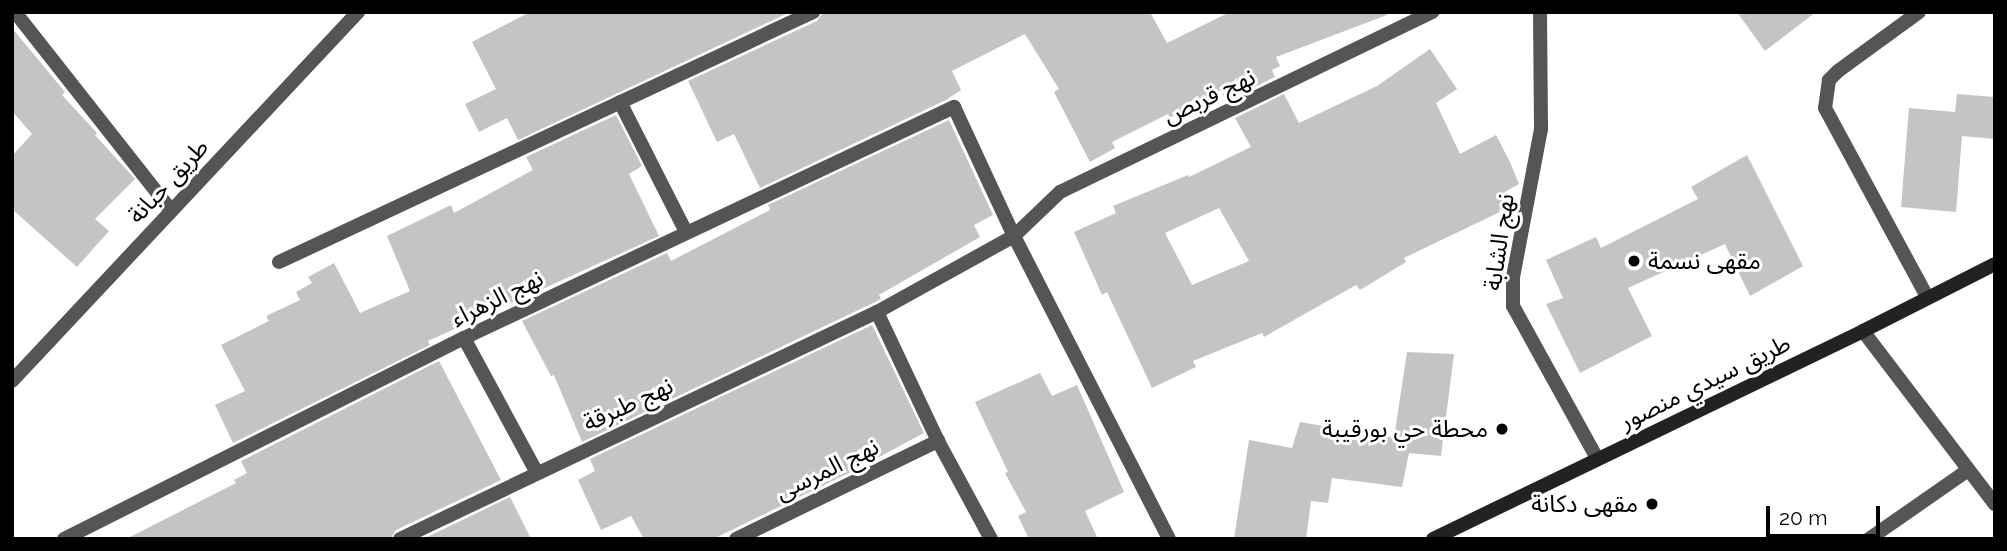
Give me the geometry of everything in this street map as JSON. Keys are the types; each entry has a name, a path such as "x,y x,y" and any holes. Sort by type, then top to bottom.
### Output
{"main road":[{"name":"طريق سيدي منصور","path":"1433,539 1863,331 1995,264"}],"street":[{"path":"15,12 171,210"},
{"name":"طريق حبانة","path":"12,382 358,12"},
{"path":"279,262 813,12"},
{"name":"نهج قربص","path":"877,312 1014,236 1060,192 1433,12"},
{"name":"نهج الشابة","path":"1540,12 1541,129 1513,276 1513,306 1597,458"},
{"path":"1919,12 1829,80 1825,93 1825,108 1927,297"},
{"path":"620,102 685,232"},
{"name":"نهج الزهراء","path":"64,539 464,338 954,107 1014,236"},
{"path":"1014,236 1169,539"},
{"path":"877,312 938,441 991,539"},
{"name":"نهج طبرقة","path":"400,539 877,312"},
{"path":"1863,331 1967,471 1995,504"},
{"path":"464,338 537,473"},
{"name":"نهج المرسى","path":"741,538 938,441"},
{"path":"1869,539 1967,471"}],"building":[{"path":"530,12 790,12 518,140 507,118 479,132 465,104 496,89 472,42"},
{"path":"823,12 1150,12 1167,43 1230,12 1387,12 1387,15 1276,57 1280,66 1272,70 1275,77 1226,101 1221,90 1170,118 1168,114 1112,142 1115,148 1090,162 1054,92 1059,89 1025,34 952,71 961,90 946,100 760,188 734,134 717,142 688,81 817,21"},
{"path":"1737,12 1816,12 1765,51"},
{"path":"12,28 65,92 62,95 135,179 95,219 109,231 77,267 12,209 12,156 32,134 12,111"},
{"path":"1430,49 1457,89 1436,103 1460,154 1496,135 1510,162 1519,184 1501,194 1508,208 1404,258 1406,262 1360,290 1356,285 1264,337 1262,333 1193,361 1196,367 1152,388 1107,292 1102,295 1074,232 1116,213 1113,206 1188,175 1189,177 1251,147 1235,118 1284,94 1299,123 1377,86","holes":["1219,208 1249,261 1192,285 1165,233"]},
{"path":"1957,94 1995,97 1995,139 1962,136 1956,212 1901,207 1909,108 1955,112"},
{"path":"616,115 642,166 629,174 659,236 428,341 430,345 233,443 215,405 245,391 221,345 269,321 266,316 300,300 296,292 312,283 308,277 334,263 360,313 410,291 387,236 451,205 454,213 533,170 526,157"},
{"path":"949,120 993,215 974,225 980,237 879,295 881,299 582,442 554,375 551,376 522,321 667,253 671,261 770,210 768,205"},
{"path":"1747,155 1803,266 1750,296 1725,244 1628,288 1652,336 1580,373 1546,304 1563,298 1546,260 1596,237 1601,248 1698,199 1691,187"},
{"path":"872,325 924,433 713,539 644,539 631,516 601,530 578,480 595,471 590,459"},
{"path":"1407,352 1454,354 1441,456 1409,453 1402,487 1332,478 1328,503 1311,501 1306,539 1234,539 1249,440 1292,448 1300,422 1394,438"},
{"path":"439,361 501,480 396,530 390,539 126,539 236,483 234,480 247,473 241,461"},
{"path":"1040,373 1052,396 1077,385 1124,492 1085,511 1098,539 1029,539 1018,516 1026,512 1005,473 1008,472 975,402"},
{"path":"510,497 531,539 423,539"}],"place":[{"name":"مقهى نسمة","path":"1634,261"},
{"name":"محطة حي بورقيبة","path":"1502,429"},
{"name":"مقهى دكانة","path":"1652,504"}]}
